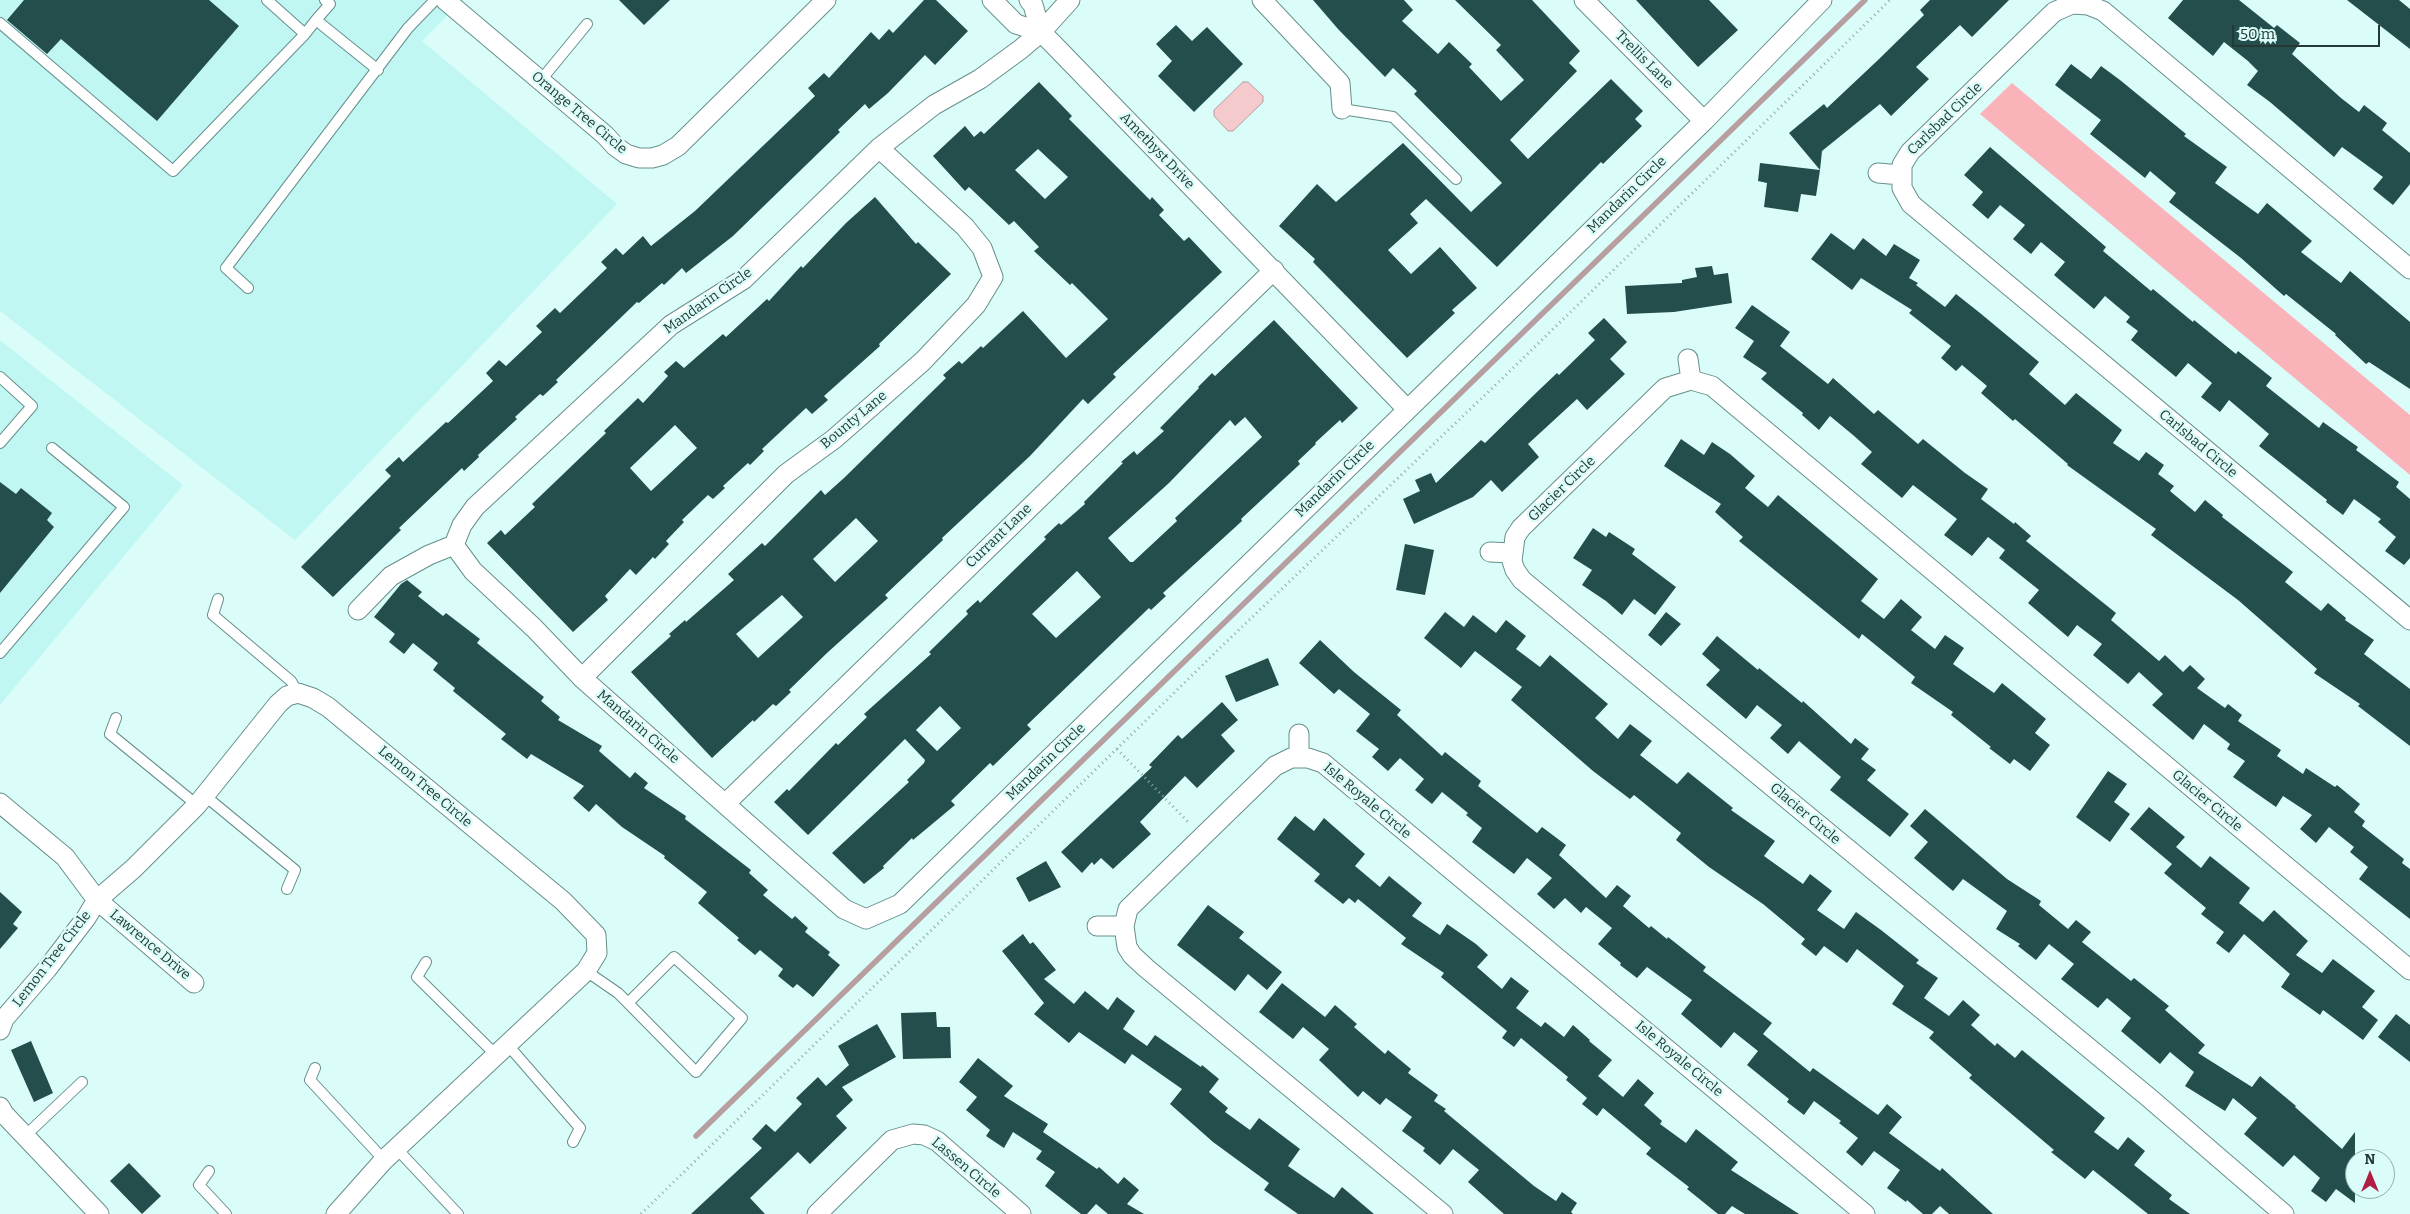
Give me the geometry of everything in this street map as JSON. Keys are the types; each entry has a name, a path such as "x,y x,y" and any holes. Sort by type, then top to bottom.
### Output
{"street":[{"name":"Orange Tree Circle","path":"445,0 626,154 639,158 652,158 663,155 678,146 826,0"},
{"name":"Amethyst Drive","path":"992,0 1016,24 1041,32 1274,270"},
{"name":"Amethyst Drive","path":"1028,0 1033,5 1041,32"},
{"name":"Mandarin Circle","path":"1070,0 1041,32 980,79 934,105 879,148 744,278 671,325 475,507 462,525 454,545 473,571 534,628 582,678 844,909 866,919 900,904 1704,121 1822,0"},
{"path":"1262,0 1340,83 1342,109"},
{"name":"Trellis Lane","path":"1584,0 1704,121"},
{"name":"Carlsbad Circle","path":"2410,269 2103,11 2078,2 2054,12 1910,152 1902,165 1901,175 1905,197 1911,204 2410,620"},
{"name":"Bounty Lane","path":"582,678 786,474 834,439 923,360 976,305 993,277 982,248 965,227 879,148"},
{"path":"1878,173 1901,175"},
{"path":"1274,270 1408,409"},
{"name":"Currant Lane","path":"725,804 1274,270"},
{"path":"1688,359 1691,380"},
{"name":"Glacier Circle","path":"2284,1214 2147,1096 1522,580 1515,570 1512,552 1515,537 1521,528 1665,388 1691,380 1712,386 2410,970"},
{"path":"358,610 391,576 429,555 454,545"},
{"path":"1490,552 1512,552"},
{"name":"Lemon Tree Circle","path":"0,1030 4,1018 48,969 97,900 132,869 200,800 278,704 287,696 298,693 328,707 563,901 596,935 597,953 586,971 391,1154 336,1214"},
{"path":"1300,734 1300,757 1282,761 1275,766 1204,838 1128,910 1124,926 1124,937 1132,955 1443,1214"},
{"name":"Isle Royale Circle","path":"1300,757 1323,763 1866,1214"},
{"name":"Lawrence Drive","path":"0,803 65,857 97,900 194,983"},
{"path":"1097,926 1124,926"},
{"path":"0,1107 24,1136 99,1214"},
{"name":"Lassen Circle","path":"817,1214 892,1140 913,1126 924,1136 937,1141 944,1150 1022,1214"}],"lane":[{"path":"267,0 304,34"},
{"path":"0,24 173,171 304,34 330,4 325,0"},
{"path":"248,288 226,268 408,28 435,0"},
{"path":"316,20 378,70"},
{"path":"540,80 586,24"},
{"path":"1342,109 1393,117 1456,179"},
{"path":"0,377 32,406 0,443"},
{"path":"0,653 124,508 52,448"},
{"path":"218,599 213,615 291,681 298,693"},
{"path":"116,718 110,734 295,870 286,889"},
{"path":"586,971 618,993 696,1072 742,1018 674,957 628,1003"},
{"path":"426,962 417,977 501,1049 580,1128 573,1142"},
{"path":"315,1068 310,1080 458,1214"},
{"path":"24,1136 82,1082"},
{"path":"209,1171 199,1185 226,1214"}],"path":[{"path":"641,1214 1890,0"},
{"path":"1117,750 1204,838"}],"shaded area":[{"path":"0,0 463,0 422,41 617,204 295,540 0,311"},
{"path":"1243,82 1248,82 1263,96 1263,102 1233,131 1228,131 1214,116 1214,110"},
{"path":"2012,83 2410,415 2410,475 1980,114"},
{"path":"0,340 183,485 0,705"}],"building":[{"path":"24,0 209,0 239,26 157,121 61,39 47,54 7,20"},
{"path":"619,0 670,0 644,25"},
{"path":"924,0 936,0 968,31 935,65 925,55 888,93 869,109 865,104 838,130 840,132 733,236 686,273 682,268 664,285 662,283 639,303 637,302 556,380 558,382 543,396 540,394 515,417 517,419 478,455 479,457 464,471 462,468 399,528 401,530 333,597 301,567 391,476 385,470 399,457 403,462 493,381 486,373 499,360 506,366 542,332 536,326 555,308 560,313 607,268 601,262 616,248 623,255 643,236 651,246 695,211 815,96 808,88 824,73 829,78 871,32 879,40 889,29 893,33"},
{"path":"1313,0 1404,0 1413,10 1402,21 1438,54 1449,42 1472,64 1469,67 1501,101 1524,80 1496,50 1501,45 1455,0 1532,0 1580,51 1569,63 1577,71 1510,140 1528,159 1611,79 1643,111 1635,119 1642,126 1603,164 1601,162 1497,267 1426,199 1410,214 1418,223 1388,250 1411,274 1440,247 1477,288 1452,310 1455,313 1407,358 1313,262 1315,259 1279,226 1317,184 1336,202 1403,143 1471,212 1502,183 1414,94 1417,91 1393,68 1385,77 1338,29"},
{"path":"1636,0 1709,0 1738,30 1698,67"},
{"path":"1930,0 2009,0 1972,37 1960,25 1916,67 1929,79 1891,116 1880,104 1822,151 1820,170 1789,133 1824,104 1827,108 1878,60 1924,15 1920,10"},
{"path":"2183,0 2239,0 2274,28 2277,25 2300,43 2292,54 2341,98 2359,112 2364,105 2387,123 2382,130 2410,153 2410,184 2393,205 2373,189 2383,177 2342,147 2334,157 2270,102 2247,85 2258,71 2248,61 2224,42 2213,56 2168,18"},
{"path":"2347,0 2399,0 2410,9 2410,49"},
{"path":"1176,25 1192,41 1207,27 1243,64 1194,112 1158,76 1172,61 1156,44"},
{"path":"2071,64 2091,79 2101,66 2120,80 2186,134 2184,136 2227,167 2215,183 2258,214 2267,203 2312,241 2301,252 2341,283 2350,271 2410,322 2410,389 2369,362 2366,364 2336,334 2286,294 2284,296 2241,258 2169,202 2176,193 2150,171 2145,178 2090,134 2101,120 2055,85"},
{"path":"1039,82 1072,116 1069,119 1150,200 1152,197 1164,210 1159,215 1184,241 1189,237 1222,272 1113,374 1116,377 1088,404 1083,399 1030,456 942,538 943,540 885,595 888,598 789,690 791,692 776,706 773,704 754,722 753,720 712,758 631,672 671,636 669,634 685,620 686,622 734,580 728,574 762,543 765,546 821,490 825,495 844,478 946,378 943,375 959,361 962,364 981,346 983,348 1023,311 1066,358 1108,319 1072,283 1070,285 1034,251 1039,247 1014,221 1009,225 969,187 965,191 933,156 965,126 974,137 981,131 984,134","holes":["1038,149 1068,177 1045,199 1015,170","856,518 878,541 835,582 813,559","782,595 803,617 758,658 736,634"]},
{"path":"1990,147 2106,247 2103,251 2151,291 2153,289 2193,322 2194,320 2236,354 2238,351 2272,378 2266,386 2319,428 2323,422 2358,447 2356,450 2399,482 2396,487 2410,499 2410,558 2404,565 2385,551 2396,537 2378,522 2381,519 2354,499 2343,515 2326,502 2327,500 2259,446 2269,434 2229,400 2220,412 2201,397 2212,383 2188,363 2176,377 2131,340 2138,331 2126,322 2130,317 2105,296 2094,309 2054,275 2065,262 2041,242 2031,254 2013,239 2025,225 2000,205 1988,219 1972,205 1983,192 1964,175"},
{"path":"1760,163 1820,170 1816,196 1801,194 1798,212 1764,207 1767,183 1758,181"},
{"path":"875,197 916,244 918,242 951,274 879,344 880,346 824,396 828,400 812,414 806,408 762,449 764,451 750,465 748,463 723,486 725,488 713,499 708,495 682,520 684,522 666,541 669,544 655,559 653,557 636,575 630,569 605,596 608,600 573,632 487,543 501,530 505,535 535,507 532,504 606,433 604,431 638,398 643,403 668,376 664,372 676,361 684,368 723,334 726,337 767,299 769,301 801,266 803,268 846,223","holes":["675,425 697,448 651,491 630,468"]},
{"path":"1831,233 1854,250 1863,238 1886,256 1894,244 1920,260 1909,278 1918,283 1916,285 1945,307 1956,294 2039,362 2029,374 2065,405 2076,393 2122,430 2113,443 2139,461 2146,452 2164,465 2158,474 2174,486 2170,491 2195,512 2205,500 2223,515 2222,517 2293,572 2285,582 2321,611 2328,603 2346,618 2345,620 2374,640 2364,654 2410,689 2410,746 2358,706 2360,704 2314,673 2317,669 2238,600 2151,535 2156,529 2067,465 2015,419 2013,421 1981,393 1987,386 1962,365 1956,371 1941,358 1951,346 1909,313 1912,310 1861,278 1852,290 1811,259"},
{"path":"1712,266 1714,275 1728,273 1732,303 1674,312 1627,314 1625,286 1682,283 1682,280 1697,277 1695,268"},
{"path":"1752,305 1790,332 1780,346 1828,384 1833,378 1874,414 1878,410 1918,444 1923,439 1988,489 1981,499 2014,524 2015,522 2031,536 2026,541 2116,613 2111,620 2159,661 2165,655 2183,672 2190,665 2205,679 2197,688 2225,708 2228,704 2242,715 2238,721 2281,750 2277,756 2303,774 2306,768 2335,787 2337,785 2360,804 2354,812 2365,821 2362,826 2404,859 2402,863 2410,869 2410,919 2359,879 2368,867 2350,852 2354,847 2329,827 2316,843 2300,829 2312,815 2283,796 2276,807 2233,777 2245,761 2227,749 2230,744 2204,724 2193,740 2152,705 2163,694 2139,672 2128,684 2093,655 2102,644 2077,625 2068,637 2028,603 2039,590 1999,558 2005,550 1988,537 1972,556 1944,535 1957,519 1913,485 1902,498 1861,464 1872,452 1853,435 1830,416 1819,430 1802,415 1803,413 1761,379 1767,373 1743,357 1754,341 1735,328"},
{"path":"1604,318 1627,342 1610,359 1625,374 1587,410 1577,399 1528,444 1539,457 1502,492 1491,480 1473,497 1414,524 1403,499 1420,491 1415,480 1431,473 1436,483 1481,440 1485,443 1557,373 1559,375 1595,340 1588,333"},
{"path":"1274,320 1358,408 1342,423 1340,420 1315,443 1298,461 1300,464 1241,519 1242,521 1163,593 1166,596 1151,610 1149,608 1027,725 1031,729 993,766 990,763 951,801 955,805 913,840 912,838 883,866 884,868 864,884 832,853 909,782 907,780 924,763 925,760 905,739 808,835 774,802 787,789 789,791 836,743 838,745 867,717 864,714 931,654 929,652 968,614 966,611 978,600 980,603 1046,539 1044,537 1059,523 1061,525 1085,504 1084,502 1123,463 1121,462 1134,451 1137,455 1164,431 1160,428 1212,373 1215,376","holes":["1245,417 1262,437 1175,518 1177,521 1133,562 1130,562 1108,538 1169,483 1230,420 1235,426","1077,571 1101,597 1056,638 1032,614","940,706 961,728 937,751 916,730"]},
{"path":"1681,439 1704,455 1712,442 1730,454 1755,476 1745,488 1768,507 1778,495 1878,579 1861,601 1884,619 1901,599 1922,617 1911,630 1935,649 1945,635 1964,648 1953,664 1994,693 2002,683 2046,719 2035,733 2050,745 2030,771 2014,759 2010,764 1989,748 1991,747 1951,715 1953,712 1911,683 1915,677 1862,634 1859,639 1739,541 1743,537 1715,512 1721,504 1664,466"},
{"path":"0,482 16,494 21,488 52,513 47,520 54,527 0,593"},
{"path":"1593,528 1606,537 1609,532 1635,549 1632,554 1676,587 1655,615 1634,599 1622,615 1606,601 1582,585 1592,570 1573,558"},
{"path":"1405,544 1434,550 1425,595 1396,590"},
{"path":"407,580 422,592 418,596 443,616 446,613 480,639 477,643 544,697 541,701 560,717 558,720 602,746 599,751 630,778 635,772 648,783 644,788 686,816 685,819 751,870 749,873 768,890 763,895 792,919 795,916 808,928 805,932 830,952 828,955 840,965 813,997 797,984 793,988 778,976 783,969 760,950 755,955 737,940 739,938 698,903 707,892 664,858 665,856 622,827 596,804 589,812 573,798 584,786 531,754 527,759 501,739 506,734 453,691 455,688 433,670 438,663 413,643 404,654 389,642 395,634 374,617 401,584"},
{"path":"1445,612 1464,627 1473,615 1496,633 1506,620 1526,636 1516,649 1540,667 1550,655 1608,704 1595,718 1618,739 1630,724 1652,741 1640,755 1677,784 1688,772 1733,808 1731,810 1775,841 1764,856 1803,884 1810,874 1832,891 1817,910 1844,929 1856,912 1919,960 1916,963 1938,978 1924,998 1949,1016 1963,1000 1980,1015 1971,1025 1995,1046 1997,1043 2015,1058 2022,1050 2105,1118 2094,1132 2118,1150 2128,1137 2145,1151 2134,1165 2172,1195 2169,1199 2190,1214 2148,1214 2093,1170 2085,1179 2051,1152 2054,1150 1969,1078 1972,1075 1929,1038 1934,1032 1892,1004 1904,986 1857,949 1847,963 1824,946 1816,956 1801,944 1805,939 1763,904 1709,867 1676,840 1681,833 1634,795 1630,799 1593,771 1511,700 1522,687 1475,651 1461,668 1424,638"},
{"path":"1666,612 1681,624 1661,646 1648,635"},
{"path":"1717,636 1758,670 1759,668 1802,703 1803,701 1851,744 1855,738 1869,749 1861,759 1876,770 1867,780 1909,814 1890,837 1830,790 1841,777 1799,741 1788,754 1770,738 1782,725 1757,705 1746,719 1706,685 1720,670 1702,654"},
{"path":"1320,640 1354,672 1401,710 1397,715 1442,756 1445,752 1481,781 1478,786 1537,833 1542,827 1566,845 1559,855 1606,898 1617,885 1631,896 1623,906 1649,928 1651,926 1667,939 1668,937 1706,967 1703,971 1772,1023 1763,1034 1810,1072 1813,1068 1878,1115 1887,1104 1902,1117 1889,1133 1940,1171 1942,1168 1993,1214 1949,1214 1940,1206 1932,1214 1923,1214 1907,1200 1906,1202 1887,1188 1900,1170 1874,1151 1862,1166 1846,1152 1858,1138 1839,1123 1841,1121 1814,1101 1804,1115 1787,1102 1789,1099 1747,1065 1758,1051 1734,1032 1721,1048 1681,1014 1692,1000 1647,967 1637,978 1620,965 1621,963 1598,944 1612,928 1586,907 1581,913 1565,898 1554,909 1537,894 1552,878 1527,858 1514,874 1472,842 1482,828 1466,815 1468,813 1442,792 1432,804 1415,790 1424,779 1400,758 1388,771 1372,757 1379,749 1356,731 1370,714 1339,689 1334,694 1299,663"},
{"path":"1268,658 1279,685 1236,702 1225,676"},
{"path":"1222,702 1238,720 1221,735 1235,751 1197,788 1185,776 1140,822 1151,834 1113,869 1101,858 1094,865 1092,862 1082,873 1061,852 1152,767 1149,765 1178,735 1182,739"},
{"path":"2108,771 2127,784 2114,802 2130,814 2110,842 2076,817"},
{"path":"2149,807 2185,837 2176,847 2201,868 2210,856 2250,888 2239,903 2263,922 2274,910 2308,941 2296,955 2322,973 2333,959 2375,991 2362,1007 2378,1020 2363,1040 2323,1010 2320,1015 2281,987 2290,974 2244,934 2229,953 2216,943 2224,932 2201,914 2206,908 2164,873 2172,864 2130,829"},
{"path":"1925,809 2007,879 2041,901 2039,905 2068,929 2076,920 2091,932 2082,942 2131,981 2134,978 2169,1006 2165,1010 2205,1045 2198,1053 2252,1087 2260,1076 2296,1106 2342,1149 2355,1132 2355,1149 2345,1149 2345,1196 2336,1189 2326,1202 2311,1191 2320,1178 2294,1155 2283,1167 2244,1134 2257,1118 2233,1098 2225,1111 2185,1086 2194,1072 2170,1052 2160,1064 2121,1031 2131,1018 2107,998 2098,1008 2061,979 2074,964 2049,944 2036,960 2018,946 2020,944 1996,929 2007,911 1963,879 1953,891 1914,858 1928,842 1910,826"},
{"path":"1295,816 1314,831 1324,818 1365,854 1355,866 1380,887 1389,876 1422,903 1412,916 1440,935 1447,924 1476,944 1488,955 1477,967 1502,989 1511,977 1529,991 1516,1008 1541,1027 1545,1022 1564,1037 1573,1025 1612,1060 1598,1076 1623,1097 1638,1079 1654,1093 1644,1105 1662,1121 1660,1124 1686,1143 1696,1129 1738,1162 1731,1170 1799,1214 1745,1214 1732,1206 1725,1214 1718,1214 1687,1189 1689,1187 1646,1154 1651,1148 1603,1108 1597,1116 1582,1104 1587,1098 1566,1080 1568,1077 1521,1038 1514,1047 1502,1038 1507,1031 1441,977 1444,973 1401,944 1406,938 1358,899 1355,903 1349,898 1343,904 1314,881 1320,874 1277,839"},
{"path":"1046,861 1061,887 1029,902 1016,878"},
{"path":"0,892 22,912 13,924 18,928 0,949"},
{"path":"1208,905 1244,932 1239,938 1282,972 1267,990 1248,974 1235,991 1177,945"},
{"path":"1023,934 1030,944 1033,942 1056,970 1044,979 1074,1004 1085,991 1108,1010 1117,997 1135,1011 1123,1029 1147,1046 1155,1035 1201,1067 1202,1065 1219,1079 1209,1092 1228,1108 1225,1112 1250,1130 1259,1118 1300,1149 1288,1166 1334,1198 1342,1187 1374,1214 1298,1214 1264,1190 1269,1183 1213,1142 1170,1104 1182,1089 1132,1054 1125,1064 1079,1032 1069,1043 1034,1014 1044,1003 1002,951"},
{"path":"1282,983 1325,1017 1335,1005 1357,1024 1354,1027 1385,1054 1388,1050 1411,1069 1408,1073 1438,1095 1434,1101 1446,1109 1444,1111 1534,1186 1556,1201 1562,1192 1577,1203 1571,1212 1573,1214 1504,1214 1468,1182 1479,1170 1453,1149 1440,1165 1423,1151 1425,1148 1402,1131 1412,1117 1386,1098 1380,1105 1363,1091 1358,1097 1319,1060 1329,1049 1303,1027 1293,1039 1259,1012"},
{"path":"936,1012 937,1027 950,1027 951,1058 903,1059 901,1013"},
{"path":"2396,1014 2410,1025 2410,1062 2378,1037"},
{"path":"877,1024 896,1057 842,1087 853,1100 836,1116 847,1128 810,1164 798,1152 750,1198 765,1214 691,1214 762,1148 752,1139 766,1124 775,1132 802,1104 796,1098 818,1077 826,1086 849,1065 838,1046"},
{"path":"31,1041 53,1093 34,1102 11,1050"},
{"path":"978,1058 1013,1086 1004,1096 1048,1124 1043,1132 1097,1169 1099,1167 1118,1184 1124,1177 1139,1190 1127,1204 1144,1214 1108,1214 1096,1204 1087,1214 1081,1214 1045,1186 1055,1172 1036,1159 1042,1151 1013,1132 1004,1148 986,1136 990,1130 966,1110 977,1097 959,1082"},
{"path":"129,1163 161,1196 142,1214 110,1181"}],"waterway":[{"path":"696,1136 1865,0"}]}
